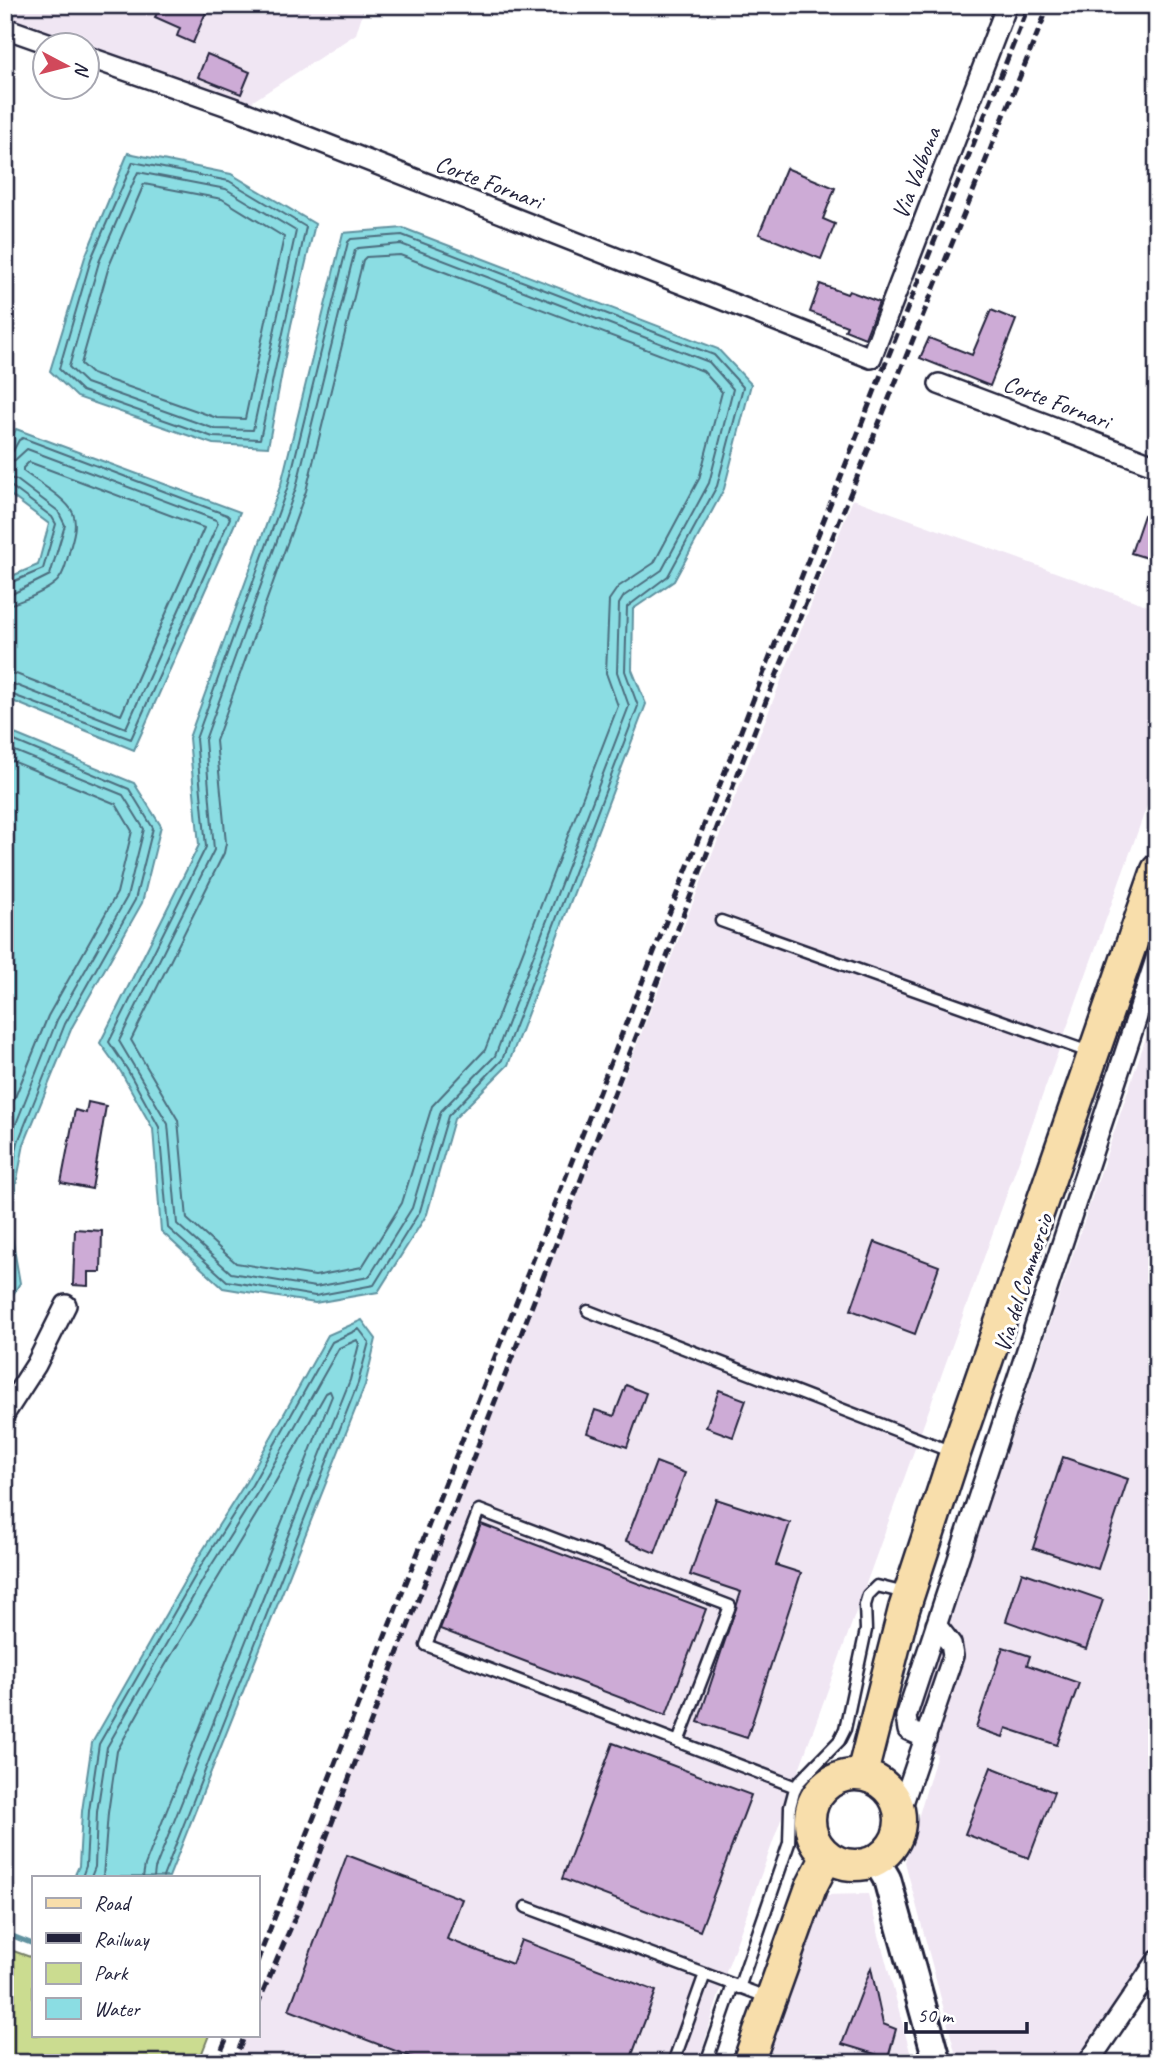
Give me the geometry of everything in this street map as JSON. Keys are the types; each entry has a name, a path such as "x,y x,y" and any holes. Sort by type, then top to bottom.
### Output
{"main road":[{"path":"862,1774 909,1594 1093,1054 1149,948 1157,870"},
{"path":"862,1774 871,1777 887,1787 900,1812 898,1835 893,1845 876,1860 856,1865 836,1861 827,1856 810,1829 811,1807 815,1797 830,1781 840,1776 862,1774"},
{"path":"748,2063 769,1998 811,1887 827,1856"}],"street":[{"name":"Via Valbona","path":"871,358 1007,5"},
{"path":"5,28 32,38"},
{"name":"Corte Fornari","path":"102,62 239,110 871,358"},
{"name":"Corte Fornari","path":"939,384 1157,466"},
{"name":"Via del Commercio","path":"900,1812 926,1738 908,1730 905,1717 1149,948"},
{"path":"5,1413 36,1365 66,1305"},
{"path":"876,1860 887,1879 938,2063"},
{"path":"1087,2063 1157,1961"}],"lane":[{"path":"721,921 1093,1054"},
{"path":"588,1311 955,1453"},
{"path":"678,1742 730,1606 479,1510 426,1645 678,1742 796,1787"},
{"path":"706,2063 789,1843 790,1807 796,1787 833,1748 845,1728 866,1630 865,1605 868,1595 877,1586 909,1594"},
{"path":"526,1907 769,1998"},
{"path":"673,2063 705,1974"}],"shaded area":[{"path":"5,5 365,5 356,34 239,110 102,56 102,32 39,32 5,19"},
{"path":"853,499 1157,609 1157,778 727,1969 698,2063 233,2063 245,2036 259,2036 259,1998"},
{"path":"1157,1005 1157,1945 1077,2063 958,2063 905,1862 937,1754 908,1743"},
{"path":"868,1894 913,2063 767,2063 822,1895"}],"green space":[{"path":"5,1948 32,1958 32,2036 209,2036 198,2063 5,2063"}],"water":[{"path":"128,153 231,174 315,224 291,325 268,447 213,444 77,397 50,371 85,257"},
{"path":"403,228 718,349 751,384 724,489 674,581 633,609 632,670 646,704 508,1065 454,1119 427,1214 378,1292 315,1303 223,1288 161,1231 153,1129 121,1072 100,1043 199,845 189,738 281,484 343,233"},
{"path":"16,429 240,512 134,750 5,698 5,579 38,565 49,524 5,491 5,452"},
{"path":"5,730 134,783 161,826 142,903 72,1027 24,1144 9,1220 20,1283 5,1308"},
{"path":"362,1320 376,1339 365,1385 169,1876 74,1876 79,1866 82,1811 92,1743 196,1561 246,1482 328,1335"}],"building":[{"path":"161,5 209,5 193,43 177,36 180,28 155,17"},
{"path":"207,54 250,72 241,94 198,77"},
{"path":"786,168 835,188 823,219 835,224 821,259 759,234"},
{"path":"820,284 879,302 865,338 845,330 847,326 810,312"},
{"path":"991,310 1016,320 990,386 920,358 929,338 972,355"},
{"path":"1144,515 1157,520 1157,561 1131,553"},
{"path":"88,1102 106,1106 92,1189 61,1183 75,1110 86,1113"},
{"path":"75,1229 102,1231 101,1272 88,1272 88,1286 73,1285"},
{"path":"875,1242 939,1266 915,1334 851,1310"},
{"path":"626,1385 646,1393 627,1447 587,1433 595,1410 614,1416"},
{"path":"719,1390 746,1400 733,1437 706,1427"},
{"path":"1063,1457 1128,1479 1098,1569 1033,1548"},
{"path":"656,1462 685,1473 655,1553 626,1541"},
{"path":"716,1499 790,1523 776,1565 801,1573 747,1738 698,1722 741,1592 690,1575"},
{"path":"481,1524 706,1609 666,1715 440,1629"},
{"path":"1022,1572 1103,1600 1086,1649 1006,1621"},
{"path":"1003,1647 1030,1656 1027,1665 1079,1683 1057,1745 1006,1728 1003,1737 976,1728"},
{"path":"613,1743 751,1795 700,1931 562,1879"},
{"path":"991,1767 1054,1792 1029,1858 965,1834"},
{"path":"347,1855 462,1899 447,1939 512,1964 521,1940 656,1991 629,2063 427,2063 289,2010"},
{"path":"871,1968 883,2024 896,2029 888,2058 842,2044"}],"waterway":[{"path":"5,1933 32,1944"}],"railway":[{"path":"259,1957 1029,5"},
{"path":"259,2001 297,1913 766,701 1049,5"},
{"path":"216,2063 228,2036"},
{"path":"233,2063 245,2036"}]}
